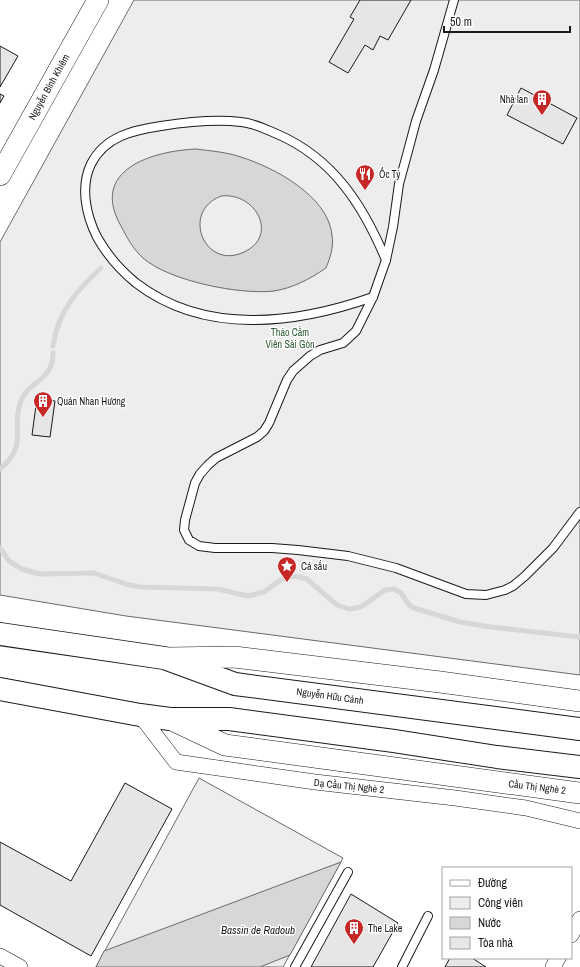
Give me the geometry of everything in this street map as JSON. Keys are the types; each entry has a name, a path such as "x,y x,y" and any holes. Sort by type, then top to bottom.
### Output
{"main road":[{"name":"Nguyễn Bỉnh Khiêm","path":"0,175 98,0"},
{"name":"Nguyễn Hữu Cảnh","path":"0,634 129,654 164,658 234,657 580,701"},
{"name":"Nguyễn Hữu Cảnh","path":"164,658 235,684 580,729"},
{"path":"0,689 140,715 170,719 236,720 386,740 497,757 580,767"},
{"name":"Cầu Thị Nghè 2","path":"170,719 225,745 580,793"}],"street":[{"name":"Dạ Cầu Thị Nghè 2","path":"140,715 176,762 315,782 455,798 526,808 580,820"},
{"path":"572,933 580,919"},
{"path":"3,961 20,967"}],"lane":[{"path":"454,0 399,184 393,227 386,260 373,297 356,331 343,343 320,350 310,356 293,371 287,380 269,423 264,430 257,437 216,458 200,474 195,483 185,520 184,530 189,540 199,546 215,548 292,549 348,556 422,576 466,594 486,595 505,590 513,586 525,576 553,548 580,512"},
{"path":"373,297 322,312 271,319 244,319 200,314 166,301 130,278 115,264 103,247 96,235 88,212 85,187 87,174 97,154 116,138 137,129 182,123 206,122 240,122 258,126 298,144 326,164 340,180 364,213 386,260"},
{"path":"295,967 348,872"},
{"path":"402,967 428,916"}],"green space":[{"name":"Thảo Cầm Viên Sài Gòn","path":"134,0 580,0 580,675 126,616 0,595 0,242"},
{"path":"199,778 343,858 283,967 96,967"}],"water":[{"path":"196,149 235,155 269,168 298,186 321,208 328,221 332,235 332,248 326,268 314,276 288,288 260,292 224,288 187,280 155,266 143,258 131,244 121,226 113,207 113,191 119,178 130,167 144,159 179,151","holes":["221,196 233,197 244,201 253,208 259,216 261,226 260,236 254,245 244,252 230,256 218,254 209,247 202,237 200,226 202,214 209,204"]},
{"name":"Bassin de Radoub","path":"341,862 290,955 260,967 96,967 104,951"}],"building":[{"path":"360,0 411,0 388,40 380,36 373,50 365,45 348,73 329,62 354,19 350,17"},
{"path":"0,46 18,56 0,87"},
{"name":"Nhà lan","path":"521,88 577,118 563,144 507,115"},
{"path":"0,94 4,96 0,103"},
{"name":"Quán Nhan Hương","path":"37,398 55,401 50,437 32,435"},
{"path":"125,783 172,809 91,956 0,905 0,842 71,881"},
{"name":"The Lake","path":"351,894 398,923 373,967 311,967"},
{"path":"449,959 474,959 486,967 445,967"}],"waterway":[{"path":"53,346 55,334 64,312 76,294 101,268"},
{"path":"0,469 9,460 17,444 17,420 21,401 29,389 45,375 52,362 53,353"},
{"path":"0,548 9,561 22,569 40,574 94,573 129,585 141,587 218,589 248,596 264,592 282,579 294,576 307,579 337,605 349,609 361,607 385,590 394,589 401,593 409,605 414,608 460,622 580,637"}],"place":[{"name":"Nhà lan","path":"542,116"},
{"name":"Ốc Tý","path":"365,191"},
{"name":"Quán Nhan Hương","path":"43,418"},
{"name":"Cá sấu","path":"287,583"},
{"name":"The Lake","path":"354,945"}]}
